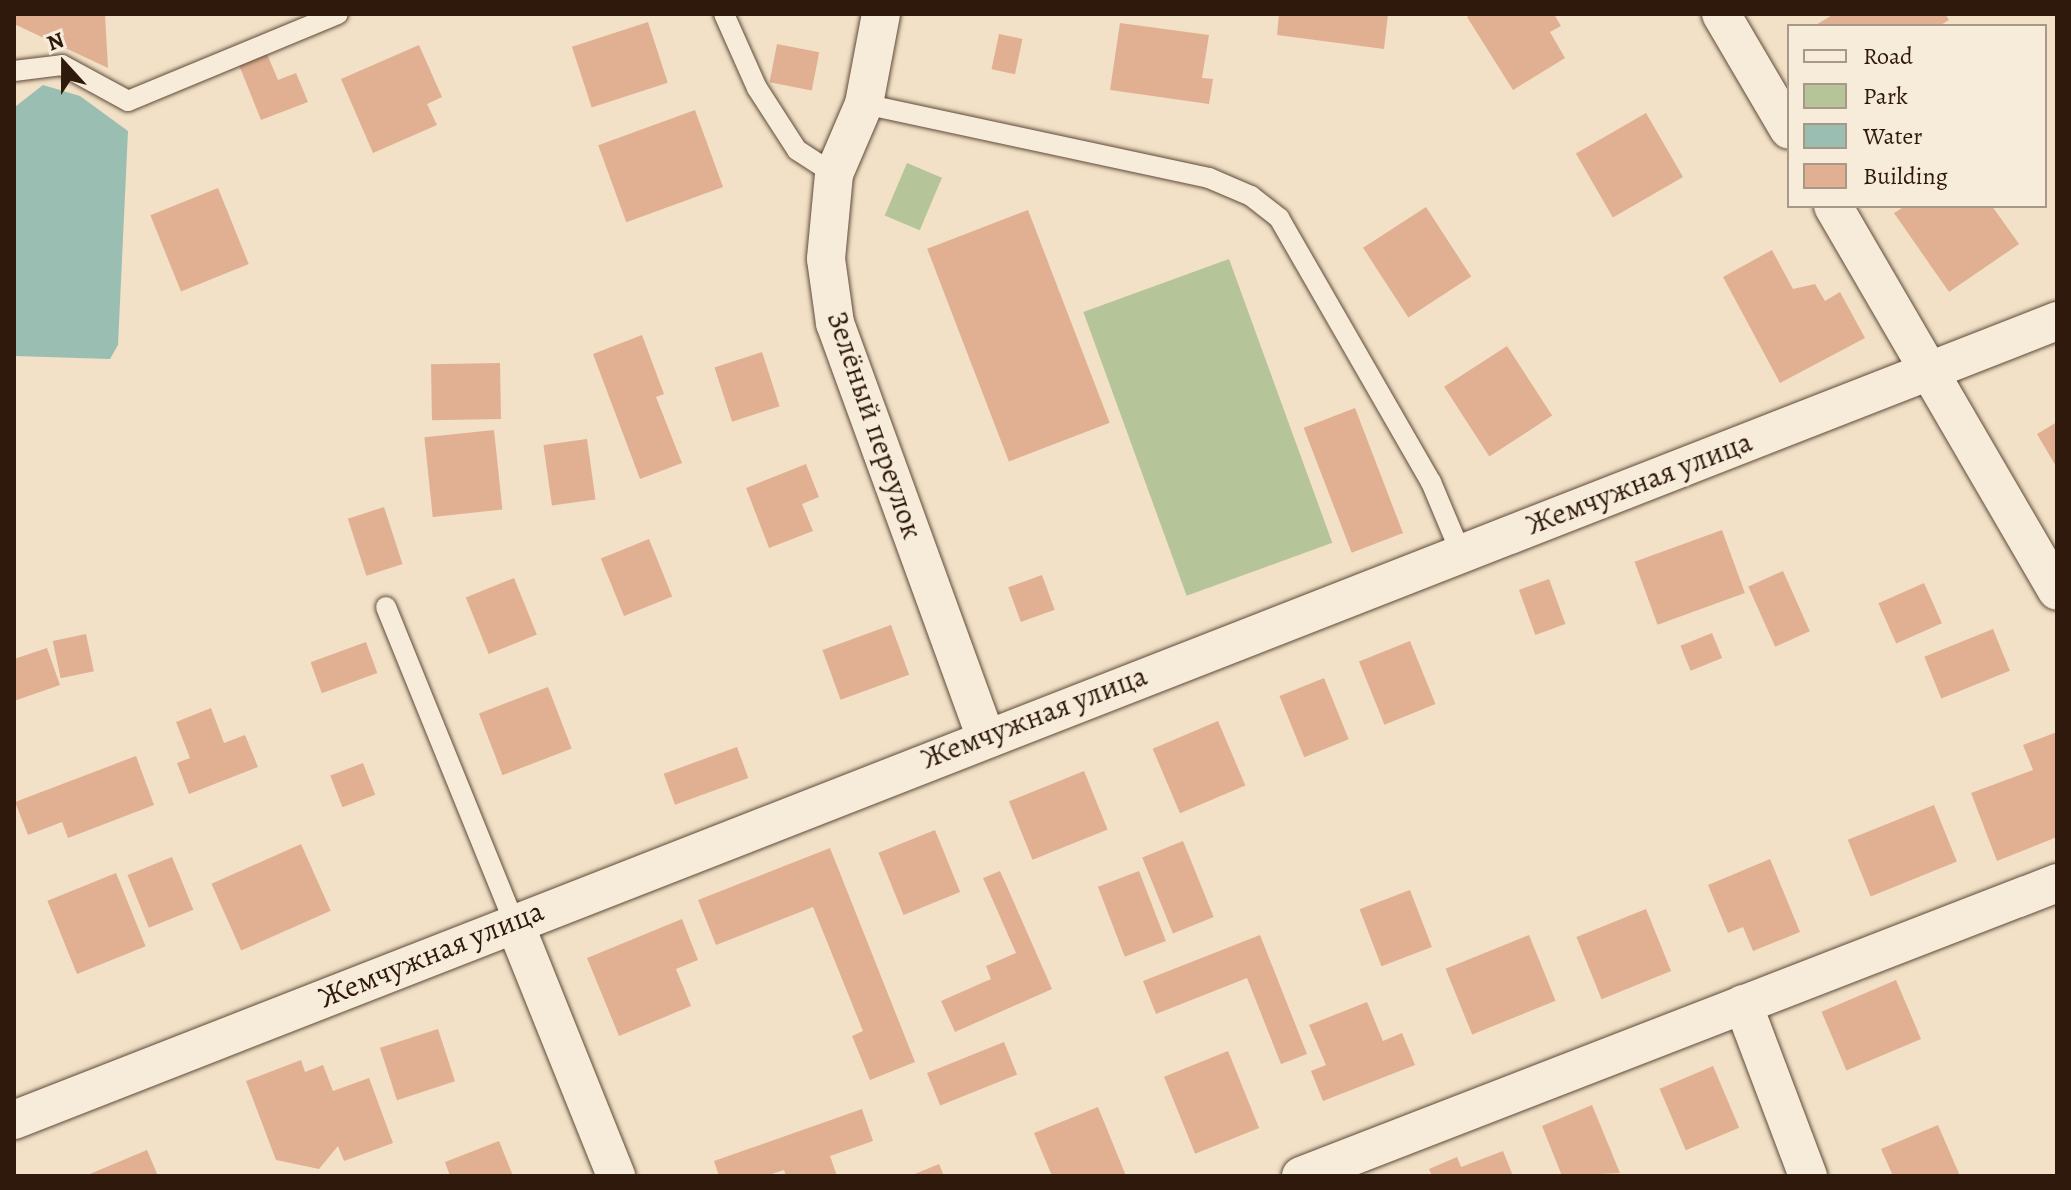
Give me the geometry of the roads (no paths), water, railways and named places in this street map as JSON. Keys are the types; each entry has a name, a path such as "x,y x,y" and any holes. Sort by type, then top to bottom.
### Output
{"street":[{"name":"Зелёный переулок","path":"881,14 864,104 834,174 826,259 835,323 985,736"},
{"path":"1721,14 1787,127"},
{"path":"1834,208 2057,591"},
{"name":"Жемчужная улица","path":"14,1120 985,736 1460,551 1931,373 2057,321"},
{"path":"1301,1176 2057,883"},
{"path":"514,922 616,1176"},
{"path":"1743,1004 1808,1176"}],"lane":[{"path":"14,71 62,65 128,101 338,14"},
{"path":"724,14 757,88 797,150 834,174"},
{"path":"864,104 1209,178 1251,196 1279,218 1431,482 1460,551"},
{"path":"386,607 514,922"}],"water":[{"path":"43,85 80,96 128,131 118,345 110,359 14,356 16,106"}]}
